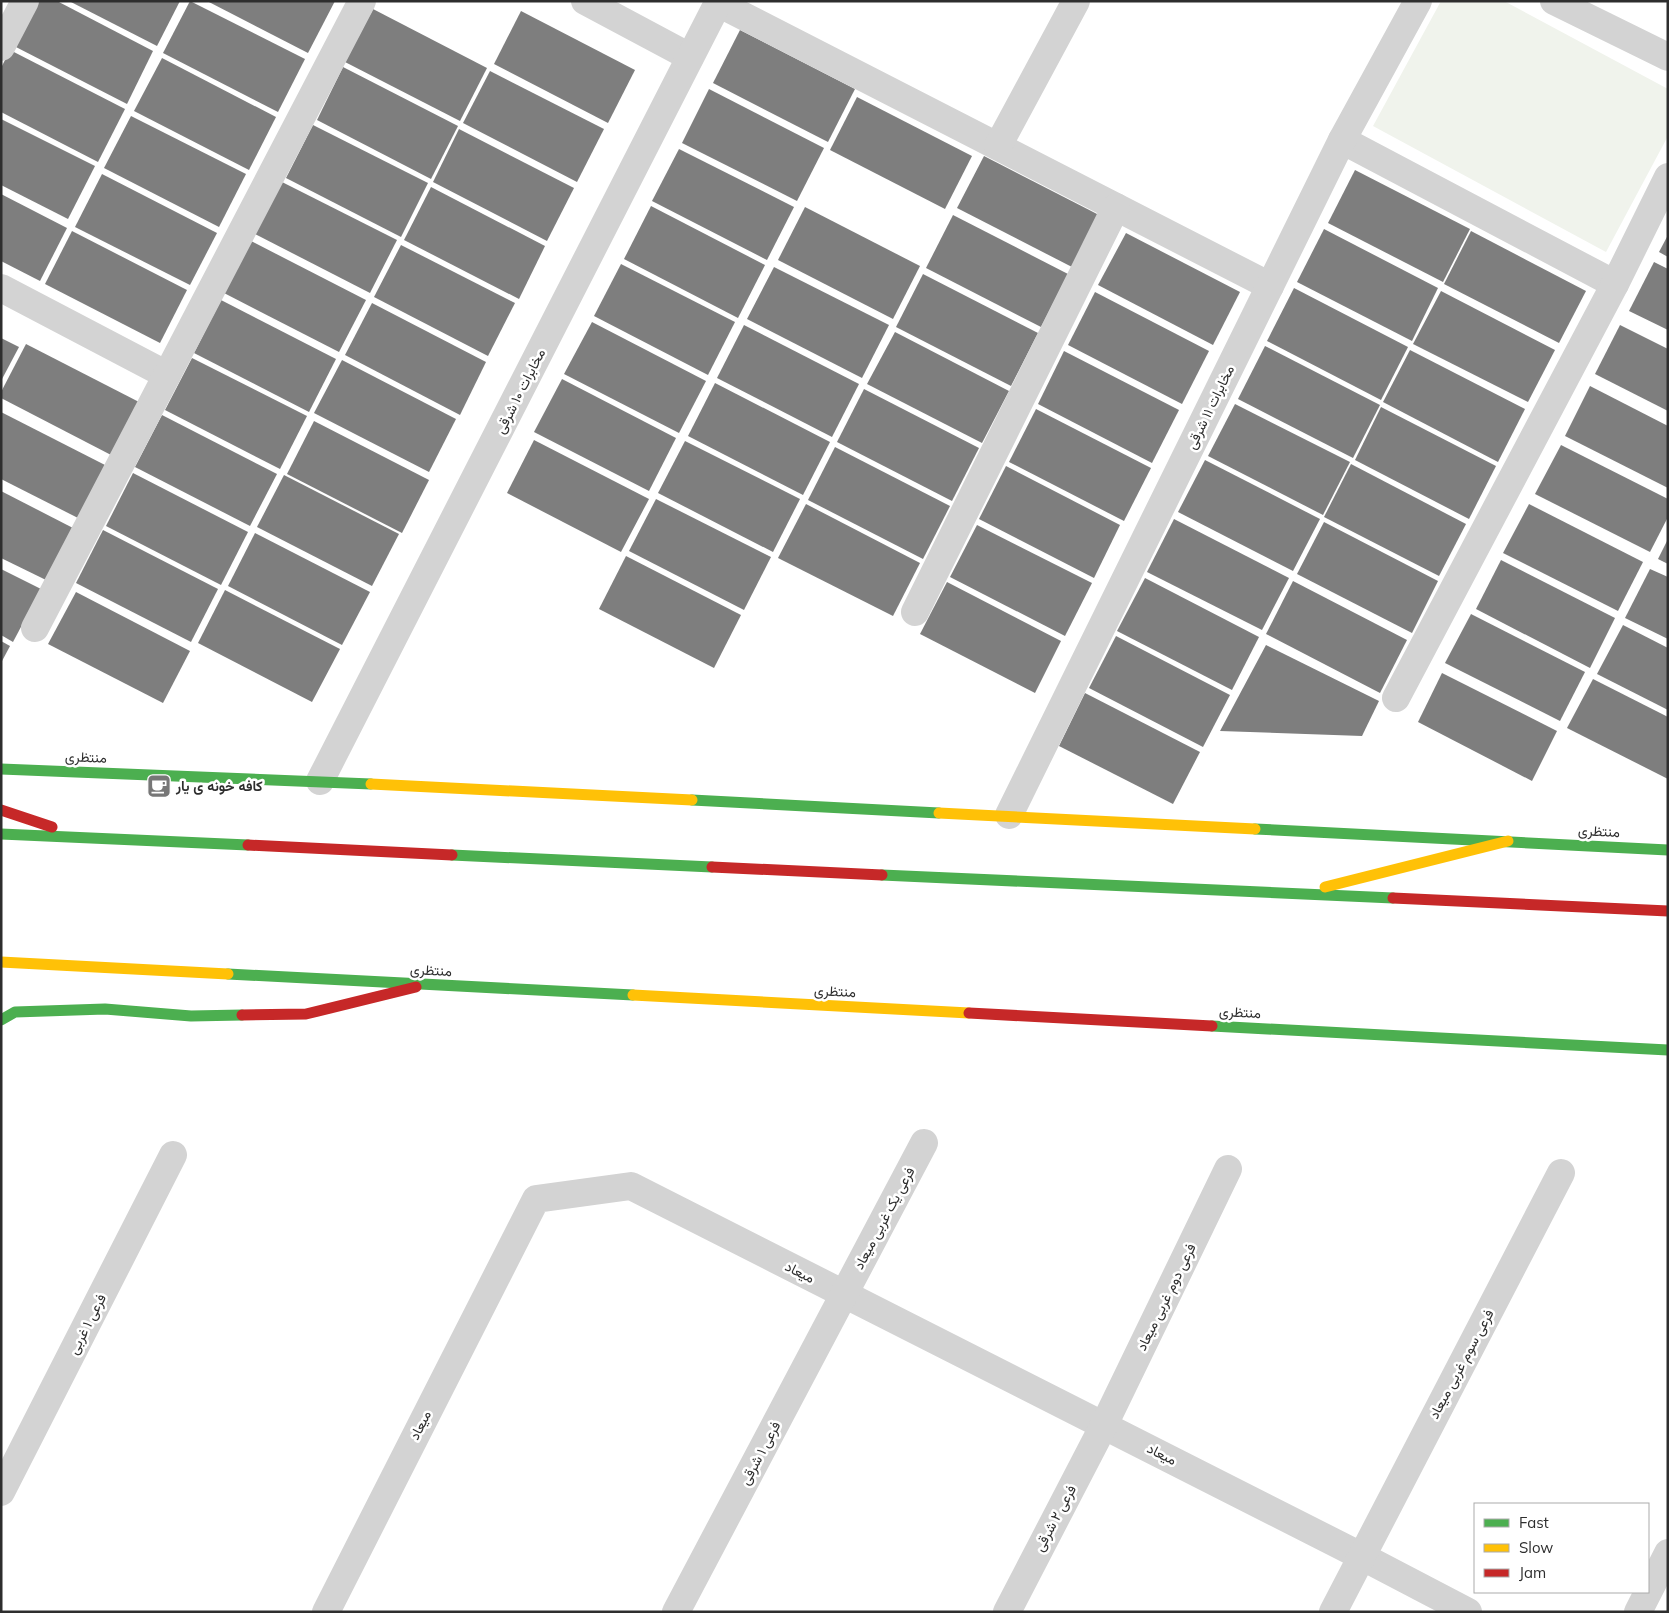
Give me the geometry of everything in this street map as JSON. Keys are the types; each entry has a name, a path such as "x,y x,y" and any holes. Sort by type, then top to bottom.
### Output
{"main road":[{"name":"منتظری","path":"1,768 320,781 1668,850"},
{"path":"1,810 82,837"},
{"path":"1,834 1668,911"},
{"path":"1297,894 1508,841"},
{"name":"منتظری","path":"1,962 1668,1050"},
{"path":"1,1020 15,1012 106,1009 191,1016 306,1014 426,985"}],"street":[{"path":"1,47 25,1"},
{"path":"36,628 362,1"},
{"path":"585,1 690,56"},
{"path":"998,146 1076,1"},
{"name":"مخابرات ۱۱ شرقی","path":"1009,815 1342,140 1418,1"},
{"path":"1554,1 1668,57"},
{"path":"719,2 1270,286"},
{"name":"مخابرات ۱۰ شرقی","path":"320,781 719,2"},
{"path":"1342,140 1615,284"},
{"path":"1396,698 1615,284 1668,177"},
{"path":"915,612 1116,207"},
{"path":"1,288 167,376"},
{"name":"فرعی یک غربی میعاد","path":"844,1294 924,1143"},
{"name":"فرعی ۱ غربی","path":"1,1492 173,1155"},
{"name":"فرعی دوم غربی میعاد","path":"1104,1425 1228,1169"},
{"name":"فرعی سوم غربی میعاد","path":"1333,1612 1561,1173"},
{"name":"میعاد","path":"326,1612 536,1199 631,1186 1104,1425 1468,1612"},
{"name":"فرعی ۱ شرقی","path":"676,1612 844,1294"},
{"name":"فرعی ۲ شرقی","path":"1007,1612 1104,1425"},
{"path":"1649,1590 1668,1553"},
{"path":"1638,1612 1648,1593"}],"shaded area":[{"path":"1441,1 1504,1 1668,89 1668,136 1606,252 1373,126"}],"building":[{"path":"34,1 57,1 153,51 127,104 12,45"},
{"path":"69,1 180,1 157,46"},
{"path":"190,1 305,59 278,112 163,53"},
{"path":"207,1 335,1 308,53"},
{"path":"373,9 487,68 460,121 345,62"},
{"path":"521,11 635,70 608,123 494,64"},
{"path":"740,30 855,89 828,142 713,83"},
{"path":"10,50 125,109 98,162 1,112 1,68"},
{"path":"162,58 276,117 249,170 134,111"},
{"path":"343,67 458,126 431,179 317,120"},
{"path":"490,71 604,129 577,182 463,123"},
{"path":"709,89 824,148 797,201 682,143"},
{"path":"857,97 972,156 945,209 830,150"},
{"path":"131,116 246,174 219,227 104,168"},
{"path":"1,119 95,166 68,219 1,185"},
{"path":"313,125 428,183 401,237 286,178"},
{"path":"459,129 574,188 547,241 433,182"},
{"path":"679,149 794,207 767,260 652,201"},
{"path":"984,156 1099,215 1072,267 957,208"},
{"path":"1355,170 1470,229 1443,282 1328,223"},
{"path":"102,174 217,233 190,285 75,227"},
{"path":"282,182 397,240 370,293 255,234"},
{"path":"431,187 545,246 519,299 404,240"},
{"path":"1,194 67,228 40,281 1,261"},
{"path":"651,206 765,265 738,318 624,259"},
{"path":"805,207 920,266 893,319 778,260"},
{"path":"953,215 1068,274 1041,327 926,268"},
{"path":"1324,229 1438,288 1412,341 1297,282"},
{"path":"72,231 187,290 160,343 45,284"},
{"path":"1471,231 1586,291 1559,343 1444,284"},
{"path":"1126,233 1240,292 1213,345 1098,285"},
{"path":"1668,235 1668,257 1659,252"},
{"path":"251,241 366,300 339,352 224,293"},
{"path":"401,245 515,303 488,356 374,297"},
{"path":"1654,262 1668,269 1668,330 1629,311"},
{"path":"621,264 735,322 708,375 594,316"},
{"path":"774,267 889,325 862,378 747,319"},
{"path":"923,274 1038,333 1011,386 896,327"},
{"path":"1294,288 1408,347 1381,400 1267,341"},
{"path":"1441,291 1555,350 1528,402 1413,344"},
{"path":"1095,292 1209,351 1182,404 1068,345"},
{"path":"221,300 336,359 309,412 194,353"},
{"path":"372,303 486,362 460,415 345,355"},
{"path":"592,322 706,381 679,433 564,374"},
{"path":"744,325 859,384 832,437 717,378"},
{"path":"1620,325 1668,349 1668,411 1595,374"},
{"path":"895,332 1009,391 982,443 867,384"},
{"path":"1,338 19,347 1,381"},
{"path":"26,344 141,403 113,456 1,398 1,392"},
{"path":"1265,346 1380,405 1353,458 1238,399"},
{"path":"1410,350 1525,409 1498,462 1383,402"},
{"path":"1064,351 1179,410 1152,463 1038,404"},
{"path":"192,358 307,416 280,469 165,410"},
{"path":"342,360 456,419 429,472 314,413"},
{"path":"562,379 676,438 649,491 534,432"},
{"path":"715,383 830,442 803,495 688,436"},
{"path":"1590,386 1668,426 1668,488 1565,436"},
{"path":"864,389 979,448 952,501 837,442"},
{"path":"1235,404 1350,462 1323,515 1208,456"},
{"path":"1381,407 1496,466 1469,519 1355,460"},
{"path":"1036,409 1151,468 1124,521 1009,462"},
{"path":"1,412 105,465 78,518 1,479"},
{"path":"162,415 277,474 250,526 135,467"},
{"path":"314,421 429,480 402,533 287,474"},
{"path":"534,440 649,499 621,552 507,493"},
{"path":"685,441 800,499 773,552 658,493"},
{"path":"1561,445 1668,499 1668,517 1650,552 1535,494"},
{"path":"835,447 950,506 923,559 808,500"},
{"path":"1205,460 1320,519 1293,571 1178,512"},
{"path":"1351,464 1466,524 1439,576 1324,517"},
{"path":"1006,466 1120,525 1094,578 979,519"},
{"path":"133,473 248,532 221,585 106,526"},
{"path":"284,475 399,534 372,586 257,527"},
{"path":"1,491 73,528 46,580 1,558"},
{"path":"656,499 771,557 744,610 629,551"},
{"path":"806,504 920,563 893,616 778,558"},
{"path":"1529,504 1643,562 1618,611 1503,553"},
{"path":"1174,519 1289,578 1262,630 1147,572"},
{"path":"1324,522 1438,581 1412,633 1297,574"},
{"path":"977,525 1092,583 1065,636 950,577"},
{"path":"103,530 218,589 191,642 76,583"},
{"path":"255,533 370,592 342,645 228,586"},
{"path":"1668,539 1668,564 1658,559"},
{"path":"626,556 741,615 714,668 599,609"},
{"path":"1501,560 1615,618 1590,668 1476,609"},
{"path":"1,569 41,589 13,642 1,635"},
{"path":"1650,569 1668,577 1668,639 1625,618"},
{"path":"1145,578 1259,637 1232,690 1117,631"},
{"path":"1293,581 1407,640 1380,693 1266,634"},
{"path":"947,582 1061,641 1035,693 920,634"},
{"path":"225,590 340,649 312,702 198,643"},
{"path":"76,592 190,651 163,703 48,644"},
{"path":"1471,614 1585,672 1560,721 1445,663"},
{"path":"1623,625 1668,648 1668,710 1597,674"},
{"path":"1116,636 1230,695 1203,747 1089,688"},
{"path":"1,641 10,646 1,663"},
{"path":"1266,645 1379,701 1362,736 1220,731"},
{"path":"1442,673 1557,731 1532,781 1418,722"},
{"path":"1593,679 1668,717 1668,779 1567,728"},
{"path":"1085,693 1200,752 1173,804 1059,746"}],"traffic: fast":[{"path":"1,769 371,784"},
{"path":"692,800 939,813"},
{"path":"1255,829 1668,850"},
{"path":"1,834 248,845"},
{"path":"452,855 712,867"},
{"path":"882,875 1393,898"},
{"path":"228,974 633,995"},
{"path":"1,1020 15,1012 105,1009 191,1016 242,1015"},
{"path":"1212,1026 1668,1050"}],"traffic: slow":[{"path":"371,784 692,800"},
{"path":"939,813 1255,829"},
{"path":"1325,887 1508,841"},
{"path":"1,962 228,974"},
{"path":"633,995 969,1013"}],"traffic: jam":[{"path":"1,810 52,827"},
{"path":"248,845 452,855"},
{"path":"712,867 882,875"},
{"path":"1393,898 1668,911"},
{"path":"242,1015 306,1014 416,987"},
{"path":"969,1013 1212,1026"}],"place":[{"name":"کافه خونه ی یار","path":"159,786"}]}
